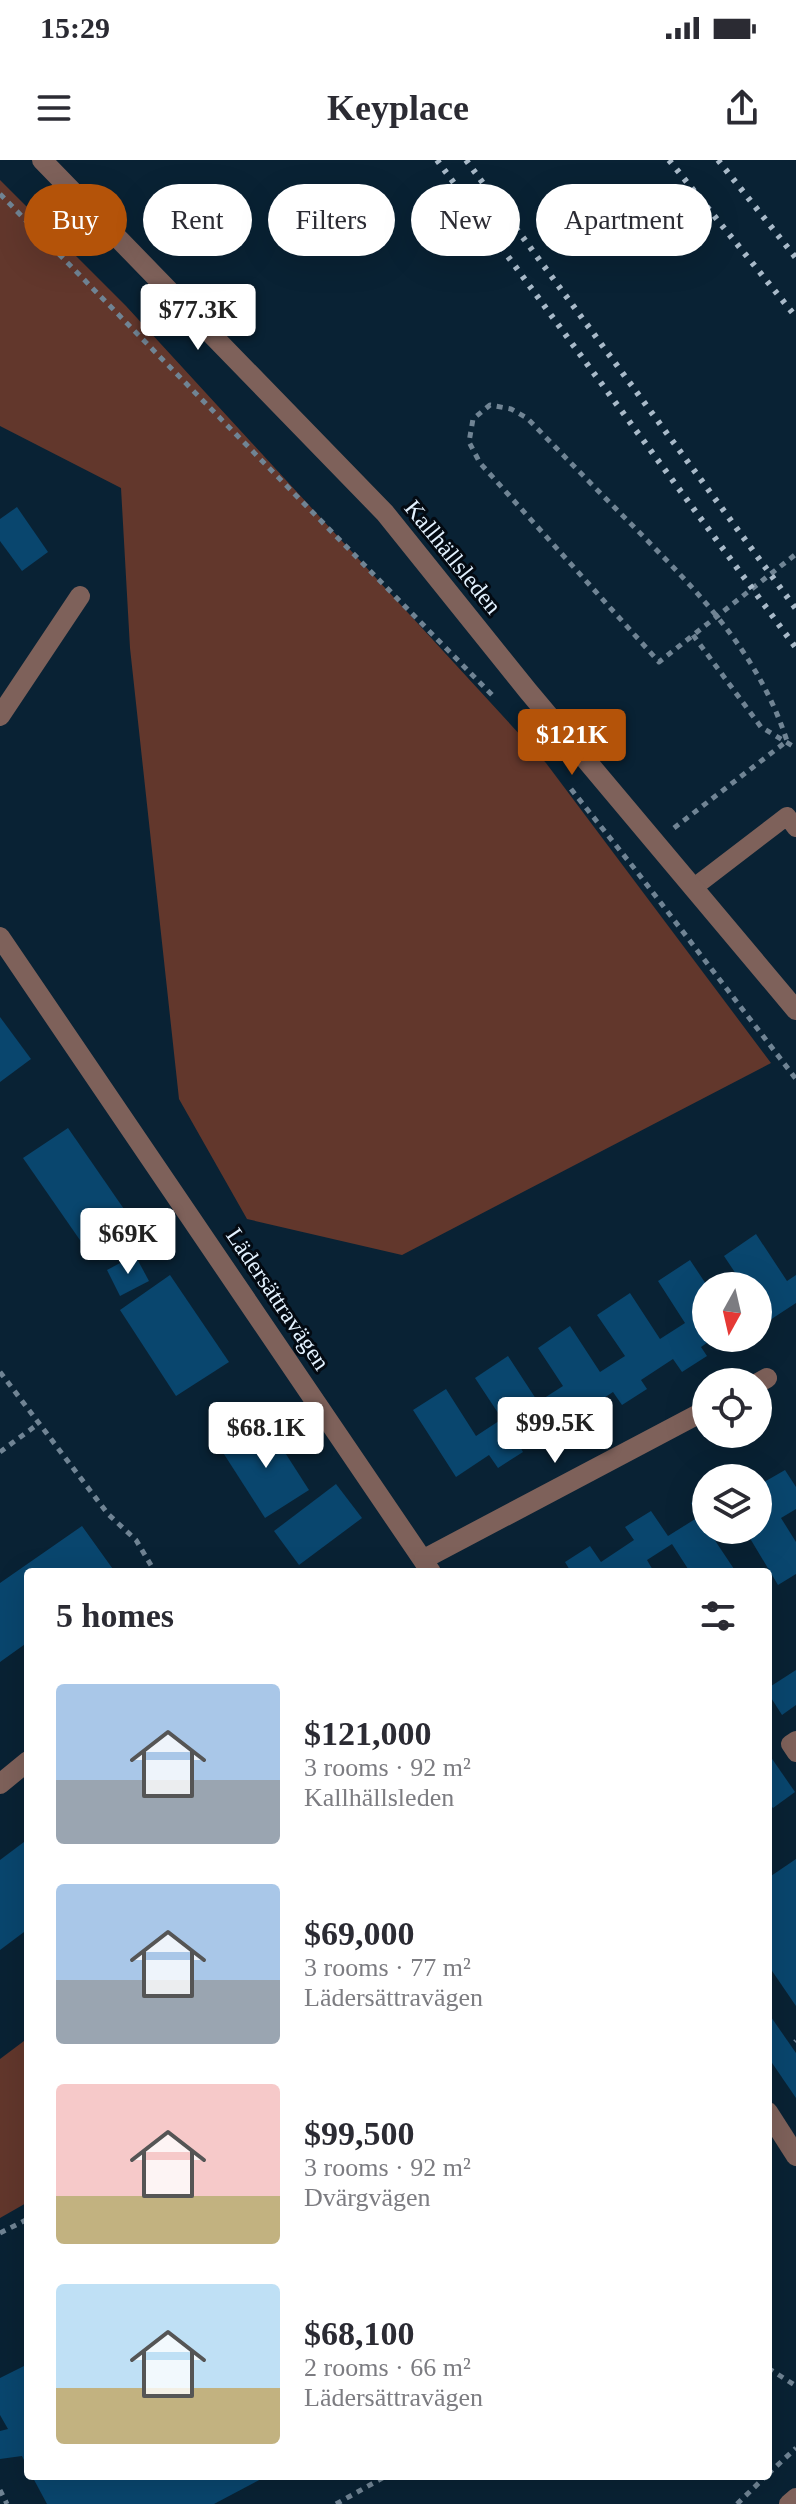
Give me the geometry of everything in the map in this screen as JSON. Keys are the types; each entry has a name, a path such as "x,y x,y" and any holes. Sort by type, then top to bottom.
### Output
{"street":[{"name":"Kallhällsleden","path":"42,160 385,513 528,691 796,1010"},
{"path":"0,716 80,596"},
{"name":"Lädersättravägen","path":"0,937 428,1565"},
{"path":"428,1565 692,1418"},
{"path":"0,1784 24,1764"},
{"path":"772,2118 796,2156"},
{"path":"789,2504 796,2498"}],"lane":[{"path":"693,888 787,816 796,828"},
{"path":"796,1740 790,1744 796,1753"}],"path":[{"path":"0,194 493,696"},
{"path":"787,741 779,717 734,637 703,597 527,418 511,409 490,405 473,419 469,442 480,463 659,662 693,635 796,554"},
{"path":"693,635 761,727 796,748"},
{"path":"634,868 655,843 787,741"},
{"path":"564,781 796,1079"},
{"path":"0,1372 108,1514 136,1540 153,1568"},
{"path":"0,1452 38,1424"},
{"path":"0,2233 24,2221"},
{"path":"772,2371 796,2386"},
{"path":"772,2470 796,2448"},
{"path":"336,2504 379,2480"},
{"path":"737,2504 762,2480"},
{"path":"0,2490 7,2504"}],"shaded area":[{"path":"0,180 24,204 24,256 76,256 126,306 546,763 771,1063 402,1255 247,1219 179,1099 130,648 121,488 0,426"},
{"path":"24,2041 24,2204 0,2218 0,2059"}],"building":[{"path":"17,507 48,552 22,571 0,541 0,519"},
{"path":"0,1017 31,1059 0,1082"},
{"path":"68,1128 126,1212 82,1243 23,1158"},
{"path":"756,1234 787,1281 796,1275 796,1303 772,1319 772,1272 735,1272 724,1256"},
{"path":"135,1255 149,1281 120,1296 107,1270"},
{"path":"690,1260 698,1272 692,1272 692,1352 704,1352 707,1356 682,1372 673,1359 641,1380 647,1389 622,1405 613,1392 581,1413 585,1418 560,1435 551,1422 518,1443 523,1452 498,1468 489,1455 456,1477 413,1410 446,1389 476,1436 502,1419 475,1378 508,1356 538,1402 563,1386 538,1348 570,1326 600,1372 625,1356 597,1315 630,1293 660,1339 685,1323 658,1281"},
{"path":"170,1275 229,1362 176,1396 120,1310"},
{"path":"266,1423 309,1490 265,1518 222,1451"},
{"path":"785,1470 796,1487 796,1509 781,1518 796,1542 796,1574 778,1585 772,1568 768,1568 753,1544 772,1544 772,1478"},
{"path":"336,1484 362,1518 299,1565 274,1531"},
{"path":"651,1511 668,1536 692,1521 692,1544 717,1544 733,1568 687,1568 672,1544 647,1560 652,1568 569,1568 565,1562 590,1546 601,1562 634,1540 625,1527"},
{"path":"82,1526 112,1568 24,1568 24,1645 0,1662 0,1583"},
{"path":"796,1670 796,1705 782,1715 772,1699 772,1685"},
{"path":"772,1759 795,1792 772,1807"},
{"path":"24,1842 24,1932 0,1950 0,1860"},
{"path":"796,1859 796,2006 772,1971 772,1875"},
{"path":"772,2018 796,2053 796,2098 772,2063"},
{"path":"24,2366 24,2460 22,2456 0,2459 0,2431 8,2429 0,2415 0,2378"},
{"path":"34,2480 259,2480 214,2504 47,2504"}],"railway":[{"path":"437,160 796,648"},
{"path":"466,160 796,609"},
{"path":"669,160 796,317"},
{"path":"718,160 796,258"}]}
